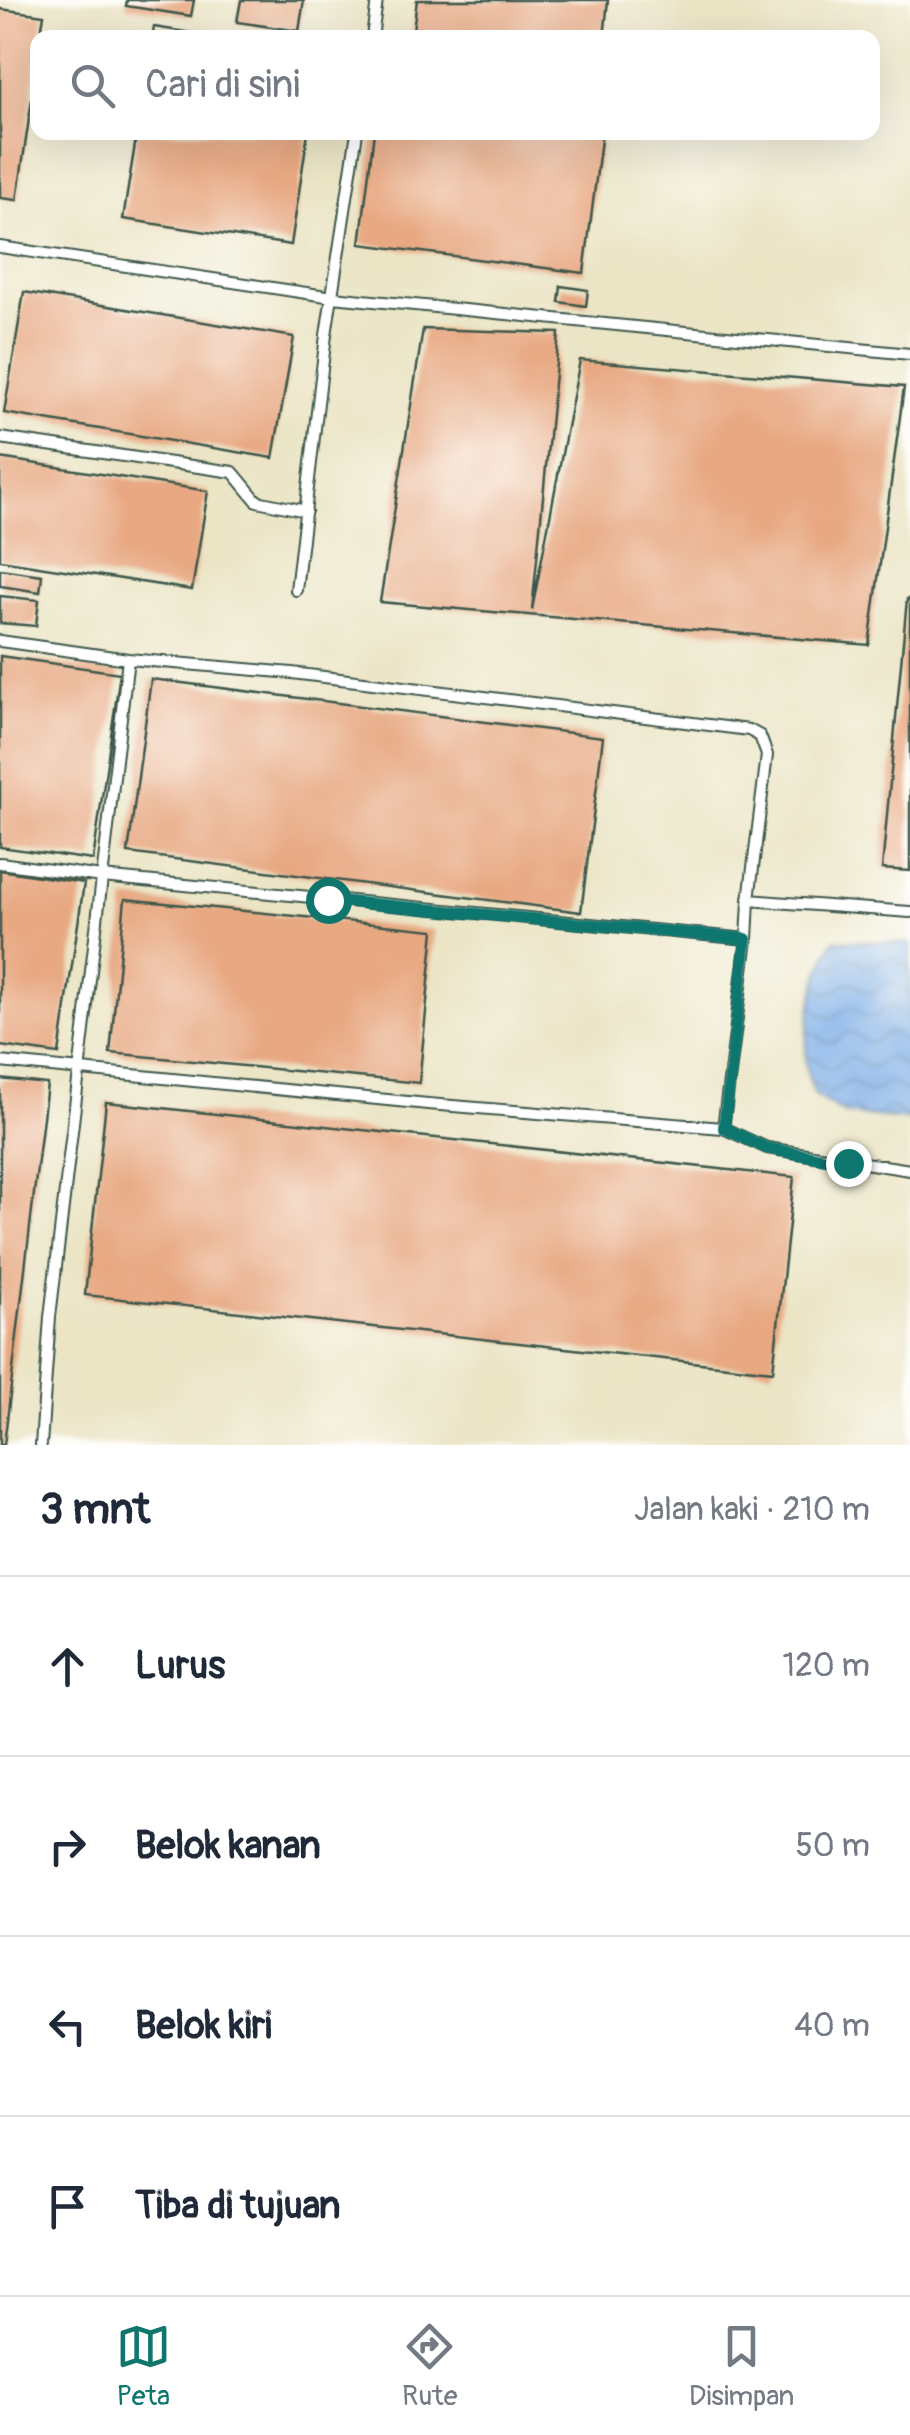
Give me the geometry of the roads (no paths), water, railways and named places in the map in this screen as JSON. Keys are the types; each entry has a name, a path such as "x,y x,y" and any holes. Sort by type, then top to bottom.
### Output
{"lane":[{"path":"373,30 377,0"},
{"path":"296,590 356,140"},
{"path":"0,248 332,297 910,354"},
{"path":"0,438 233,472 258,501 306,511"},
{"path":"0,640 128,660 292,672 749,730 760,736 767,756 724,1128"},
{"path":"41,1445 50,1316 128,660"},
{"path":"0,863 102,877 746,939"},
{"path":"749,900 910,912"},
{"path":"0,1062 724,1128 766,1148 910,1170"}],"water":[{"path":"835,940 910,944 910,1120 845,1114 815,1095 807,1068 807,1034 817,982"}]}
